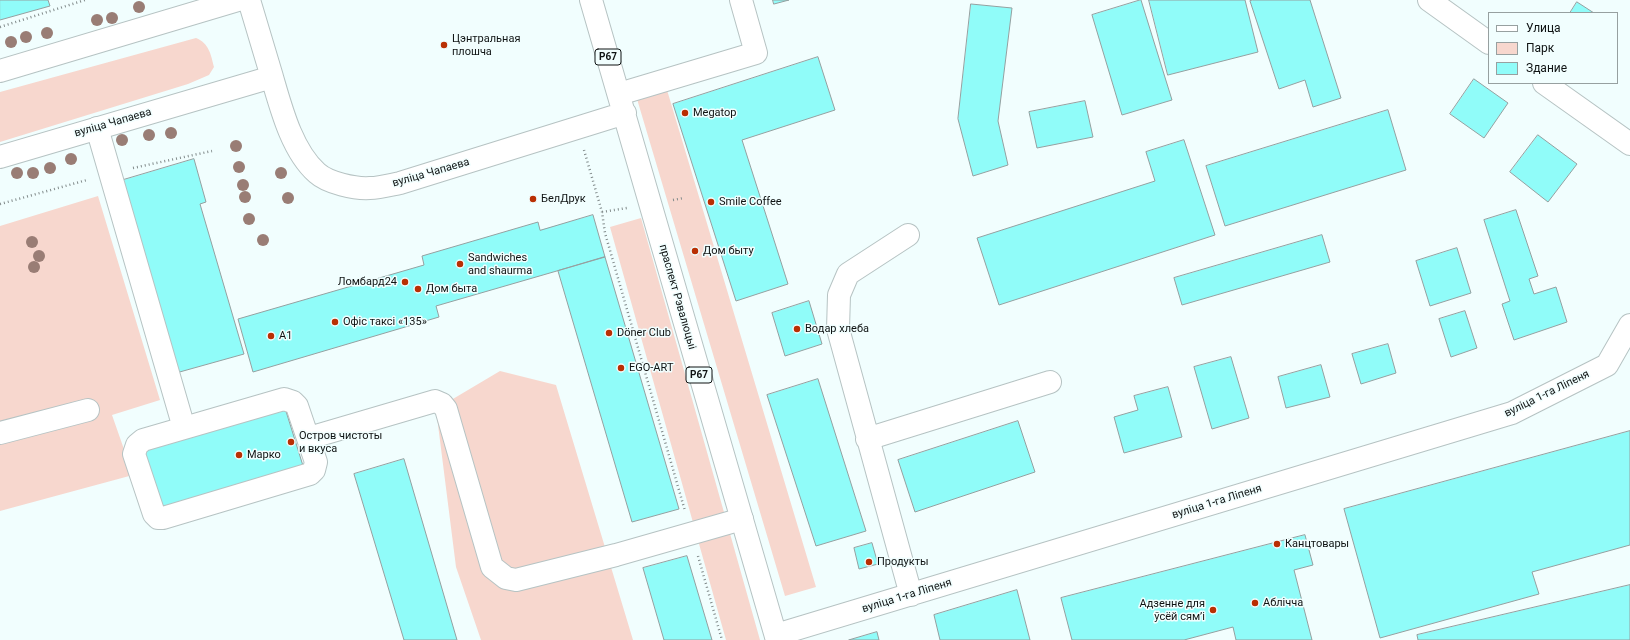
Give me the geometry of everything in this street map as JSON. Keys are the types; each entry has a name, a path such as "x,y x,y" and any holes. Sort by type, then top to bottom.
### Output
{"main road":[{"path":"0,71 238,0"},
{"name":"вуліца Чапаева","path":"249,0 283,114 302,154 318,174 339,184 369,188 400,184 578,129 622,104 756,53 741,0"},
{"name":"праспект Рэвалюцыі","path":"591,0 777,638"},
{"path":"1429,0 1488,42"},
{"name":"вуліца Чапаева","path":"0,156 272,77"},
{"path":"1545,84 1630,144"},
{"path":"97,128 184,428"},
{"path":"908,235 848,274 839,295 838,329 911,595"},
{"name":"вуліца 1-га Ліпеня","path":"777,638 911,595 1512,413 1607,365 1630,325"},
{"path":"868,439 1050,382"},
{"path":"284,399 293,402 297,406 309,438 316,462 314,470 310,474 163,518 158,518 150,507 134,454 137,445 143,440 284,399"},
{"path":"309,438 435,401 442,404 446,409 492,567 506,578 516,580 616,555 742,519"},
{"path":"0,433 88,410"}],"path":[{"path":"0,27 85,0"},
{"path":"578,129 602,212 605,233 722,640"},
{"path":"602,212 632,208"}],"green space":[{"path":"196,38 207,46 210,54 214,67 209,75 188,84 0,142 0,92"},
{"path":"667,90 816,587 785,596 637,99"},
{"path":"98,196 160,400 112,415 133,475 0,511 0,226"},
{"path":"641,218 760,640 726,640 610,227"},
{"path":"500,371 556,385 633,640 481,640 456,567 436,409"}],"building":[{"path":"0,0 48,0 50,6 0,20"},
{"path":"773,0 789,0 774,4"},
{"path":"1141,0 1172,100 1122,115 1092,15"},
{"path":"1149,0 1245,0 1258,52 1168,75"},
{"path":"1310,0 1341,98 1313,107 1305,80 1279,89 1250,1"},
{"path":"1577,2 1592,12 1571,12"},
{"path":"971,4 1012,8 998,121 1008,165 973,176 958,119"},
{"path":"818,57 835,110 742,140 788,284 736,301 673,104"},
{"path":"1474,79 1508,103 1484,138 1450,114"},
{"path":"1085,101 1093,137 1037,148 1029,112"},
{"path":"1388,110 1406,170 1225,226 1206,166"},
{"path":"1538,135 1577,164 1548,202 1510,172"},
{"path":"1184,140 1215,235 999,305 977,238 1155,181 1146,152"},
{"path":"194,159 206,202 200,204 244,354 176,373 120,181"},
{"path":"1516,210 1538,276 1529,279 1534,294 1556,287 1567,322 1514,340 1502,304 1510,301 1484,220"},
{"name":"Дом быта","path":"593,215 605,257 436,306 439,317 253,372 238,319 424,265 422,256 538,222 540,230"},
{"path":"1322,235 1330,262 1182,305 1174,278"},
{"path":"1457,248 1471,293 1430,306 1416,261"},
{"path":"605,257 679,509 632,522 558,271"},
{"name":"Водар хлеба","path":"809,301 822,344 785,356 772,313"},
{"path":"1465,311 1477,348 1451,357 1439,319"},
{"path":"1388,344 1396,373 1361,384 1352,354"},
{"path":"1231,357 1249,418 1212,429 1194,367"},
{"path":"1321,365 1330,397 1286,408 1278,377"},
{"path":"818,379 866,531 816,546 767,395"},
{"path":"1168,387 1182,437 1124,453 1114,417 1138,410 1134,396"},
{"path":"285,408 304,469 156,515 138,453"},
{"path":"1018,421 1035,472 915,512 898,460"},
{"path":"1630,431 1630,545 1532,572 1539,594 1380,638 1344,509"},
{"path":"404,459 457,640 404,640 354,474"},
{"path":"1305,535 1313,565 1294,570 1312,640 1236,640 1233,627 1184,640 1072,640 1061,598"},
{"path":"872,543 878,564 859,569 854,548"},
{"path":"687,556 712,640 664,640 643,568"},
{"path":"1630,585 1630,640 1418,640 1417,635"},
{"path":"1017,590 1030,640 940,640 934,615"},
{"path":"877,632 879,640 849,640"}],"place":[{"name":"Цэнтральная плошча","path":"444,45"},
{"name":"Megatop","path":"685,113"},
{"name":"БелДрук","path":"533,199"},
{"name":"Smile Coffee","path":"711,202"},
{"name":"Дом быту","path":"695,251"},
{"name":"Sandwiches and shaurma","path":"460,264"},
{"name":"Ломбард24","path":"405,282"},
{"name":"Дом быта","path":"418,289"},
{"name":"Офіс таксі «135»","path":"335,322"},
{"name":"Водар хлеба","path":"797,329"},
{"name":"Döner Club","path":"609,333"},
{"name":"A1","path":"271,336"},
{"name":"EGO-ART","path":"621,368"},
{"name":"Остров чистоты и вкуса","path":"291,442"},
{"name":"Марко","path":"239,455"},
{"name":"Канцтовары","path":"1277,544"},
{"name":"Продукты","path":"869,562"},
{"name":"Аблічча","path":"1255,603"},
{"name":"Адзенне для ўсёй сямʼі","path":"1213,610"}]}
